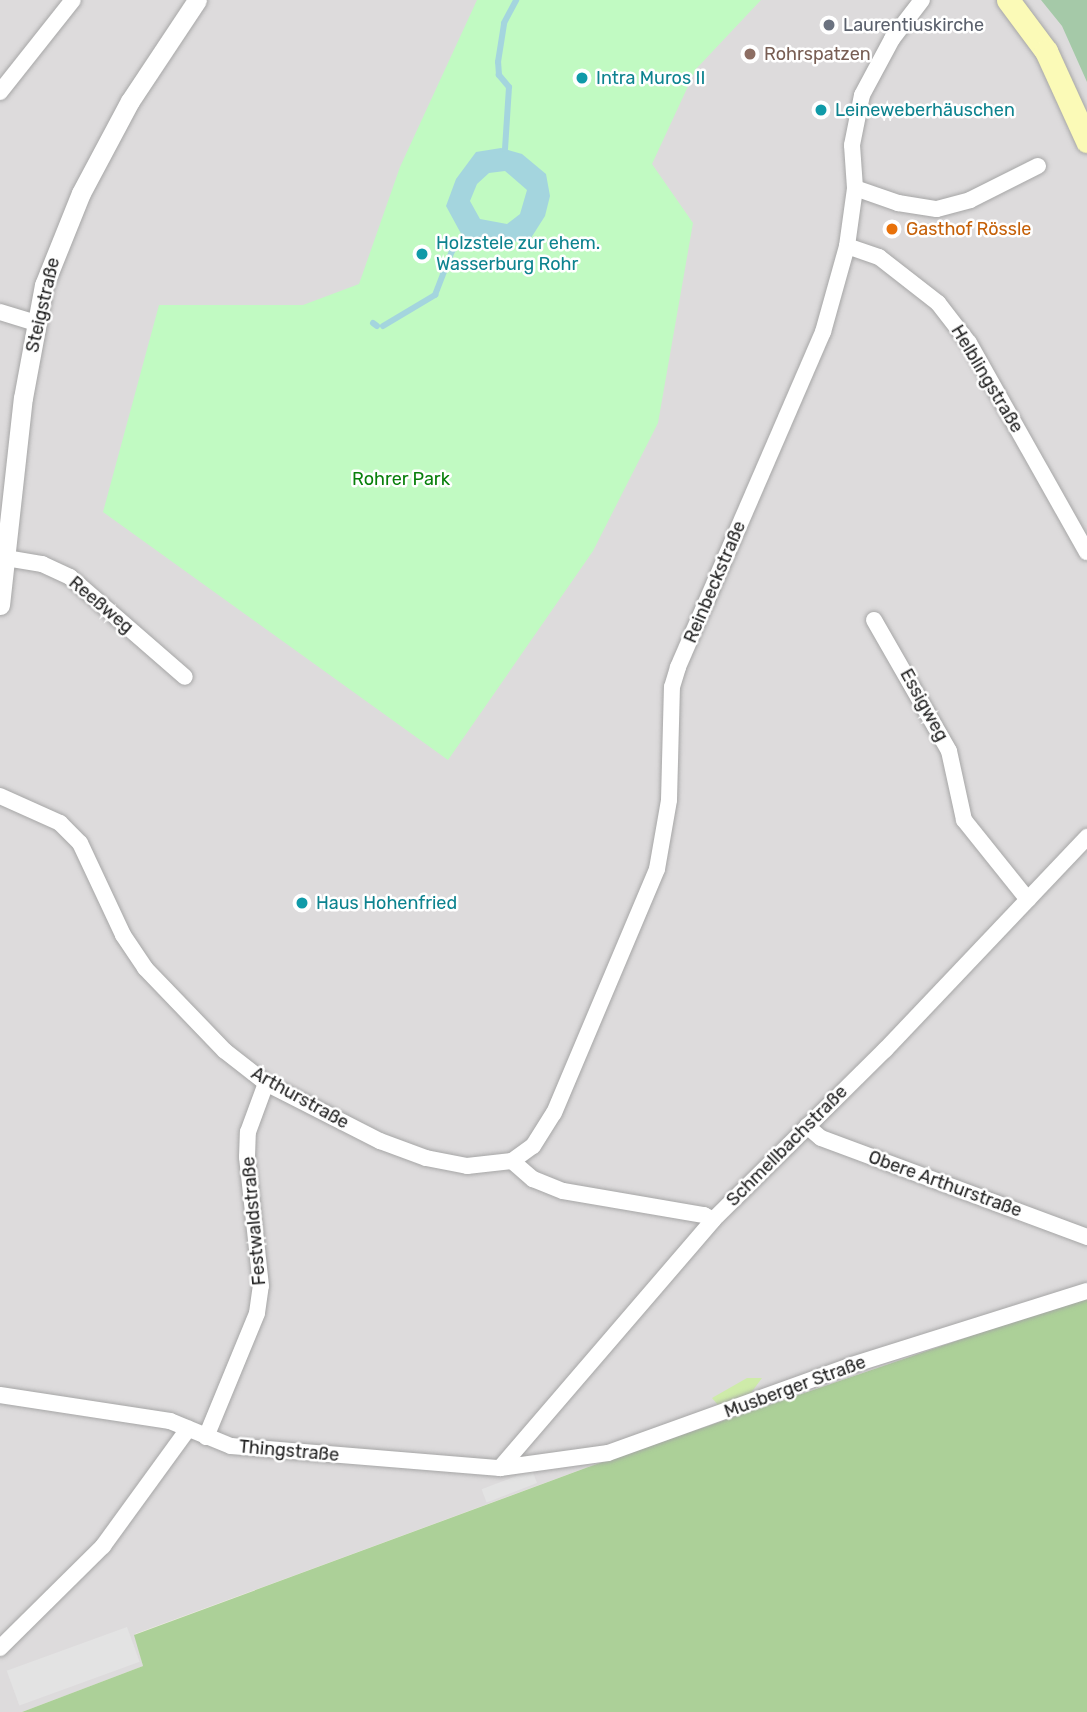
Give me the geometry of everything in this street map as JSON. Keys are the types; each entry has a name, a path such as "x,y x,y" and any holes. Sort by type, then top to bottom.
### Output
{"main road":[{"path":"1008,0 1046,51 1087,141"}],"street":[{"path":"0,92 74,0"},
{"name":"Steigstraße","path":"0,605 2,558 21,411 37,323 57,247 81,192 130,101 197,0"},
{"name":"Reinbeckstraße","path":"512,1161 533,1146 554,1113 657,869 669,800 672,687 678,667 823,332 847,246 855,188 852,145 862,95 892,39 922,0"},
{"path":"855,188 898,203 937,209 970,200 1038,166"},
{"name":"Helblingstraße","path":"847,246 879,257 938,303 969,343 1087,552"},
{"path":"0,312 37,323"},
{"name":"Reeßweg","path":"2,558 42,564 70,577 185,677"},
{"name":"Essigweg","path":"874,620 949,751 964,820 1028,900"},
{"name":"Arthurstraße","path":"0,796 60,823 80,843 123,935 145,968 225,1051 266,1083 380,1141 426,1158 467,1166 512,1161"},
{"name":"Schmellbachstraße","path":"500,1468 713,1220 1087,837"},
{"name":"Festwaldstraße","path":"206,1437 257,1313 261,1286 247,1157 248,1132 266,1083"},
{"name":"Obere Arthurstraße","path":"807,1126 821,1138 1087,1238"},
{"path":"512,1161 533,1179 563,1191 704,1215 713,1220"},
{"name":"Musberger Straße","path":"500,1468 608,1453 852,1365 1087,1291"},
{"name":"Thingstraße","path":"0,1395 170,1421 231,1446 500,1468"},
{"path":"0,1648 103,1546 188,1429"}],"shaded area":[{"path":"0,0 1087,0 1087,1296 591,1466 135,1634 143,1666 22,1712 0,1712"},
{"path":"532,1470 537,1483 487,1502 482,1489"},
{"path":"127,1627 140,1662 19,1706 7,1671"}],"green space":[{"name":"Rohrer Park","path":"477,0 761,0 696,69 652,164 693,223 658,423 593,551 448,760 103,512 159,305 303,305 359,284 400,167"},
{"path":"1041,0 1087,0 1087,82 1062,26"},
{"path":"1087,1296 1087,1712 22,1712 143,1666 134,1635 591,1466"},
{"path":"747,1378 762,1378 748,1397 718,1405 712,1398"}],"water":[{"path":"501,148 522,154 546,174 550,196 545,216 531,238 498,245 465,241 446,206 456,179 476,152","holes":["505,171 527,190 520,214 507,224 480,219 470,201 477,184 489,173"]}],"waterway":[{"path":"505,149 509,87 499,75 498,62 504,23 516,0"},
{"path":"383,326 435,295 452,251 463,238"},
{"path":"373,323 377,326"}],"place":[{"name":"Laurentiuskirche","path":"829,25"},
{"name":"Rohrspatzen","path":"750,54"},
{"name":"Intra Muros II","path":"582,78"},
{"name":"Leineweberhäuschen","path":"821,110"},
{"name":"Gasthof Rössle","path":"892,229"},
{"name":"Holzstele zur ehem. Wasserburg Rohr","path":"422,254"},
{"name":"Haus Hohenfried","path":"302,903"}]}
